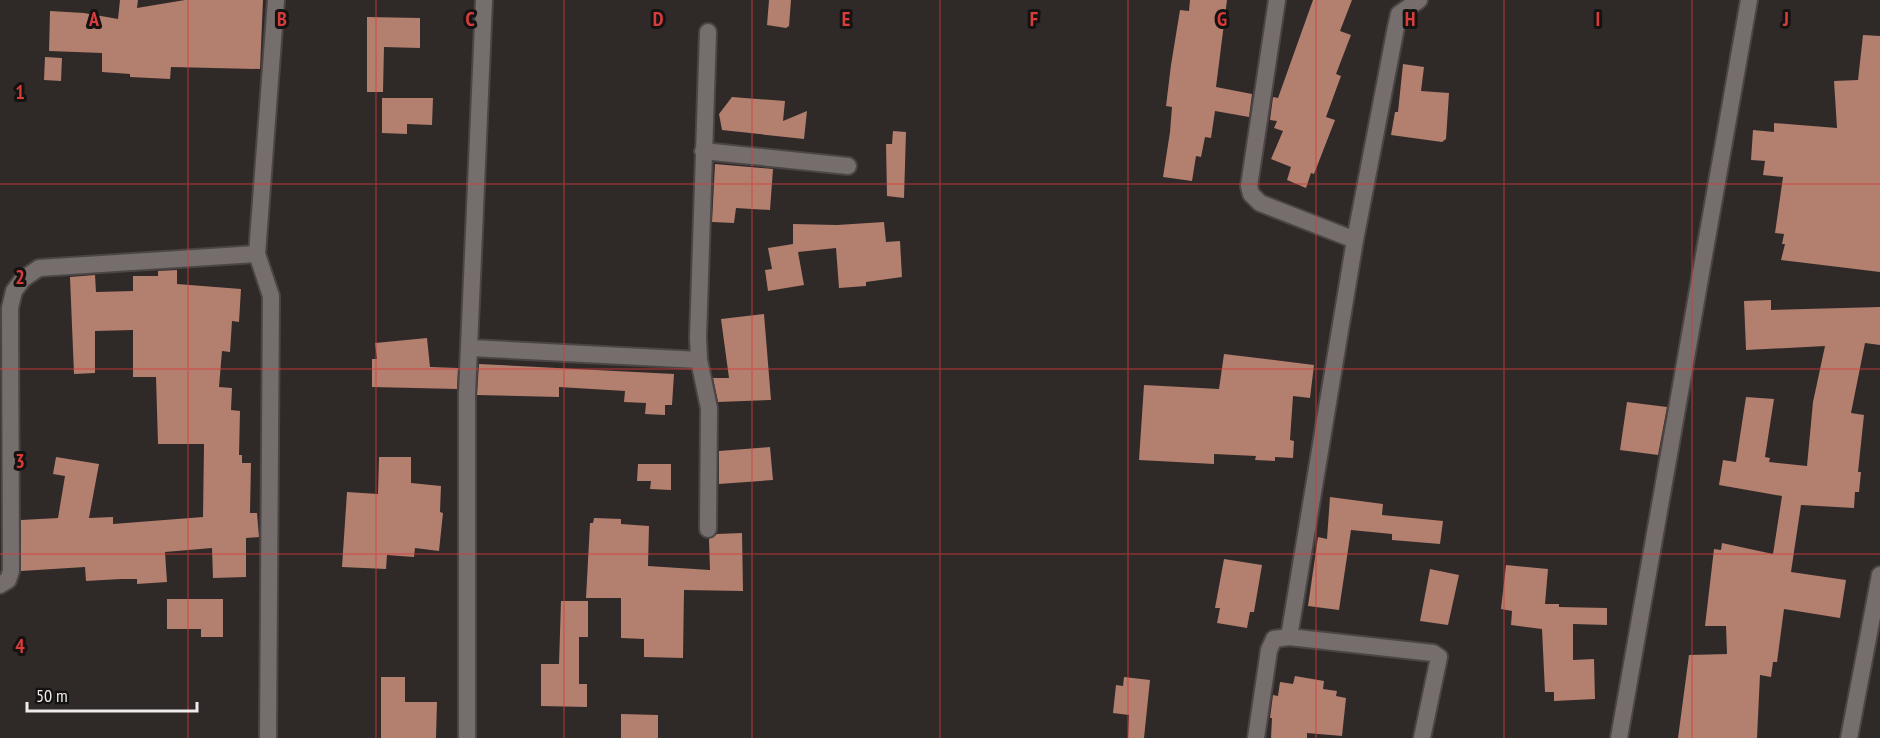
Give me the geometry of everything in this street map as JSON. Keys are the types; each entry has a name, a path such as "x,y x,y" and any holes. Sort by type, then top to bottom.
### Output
{"street":[{"path":"268,738 271,296 257,254 276,0"},
{"path":"467,738 467,394 471,348 484,0"},
{"path":"1277,0 1249,186 1251,194 1260,203 1355,240"},
{"path":"1289,637 1355,240 1399,14 1419,0"},
{"path":"1619,738 1749,0"},
{"path":"708,32 699,360 709,408 708,529"},
{"path":"703,151 848,166"},
{"path":"0,585 8,580 11,571 4,346 14,291 23,279 39,268 257,254"},
{"path":"471,348 682,357 699,360"},
{"path":"1849,738 1880,575"},
{"path":"1256,738 1269,650 1274,639 1289,637 1433,652 1439,657 1422,738"}],"building":[{"path":"120,0 138,0 137,8 185,0 263,0 260,69 171,67 170,79 130,77 130,74 102,72 102,53 49,51 50,11 84,13 118,19"},
{"path":"769,0 791,0 789,26 786,28 767,25"},
{"path":"1190,0 1227,0 1216,87 1252,94 1249,117 1215,111 1211,138 1205,137 1201,157 1196,156 1192,181 1163,177 1172,107 1166,106 1171,65 1180,10 1189,11"},
{"path":"1313,0 1352,0 1340,31 1351,35 1336,74 1341,76 1326,117 1335,120 1314,174 1311,173 1306,188 1287,180 1291,167 1271,159 1283,131 1274,128 1277,121 1270,120 1273,97 1278,98"},
{"path":"367,17 420,18 420,48 384,47 383,92 367,92"},
{"path":"1863,35 1880,36 1880,272 1781,260 1785,244 1782,244 1784,234 1775,233 1783,177 1763,175 1765,161 1751,160 1753,130 1774,132 1774,123 1837,128 1834,81 1858,80"},
{"path":"45,57 62,58 61,81 44,80"},
{"path":"1403,64 1424,67 1421,91 1449,93 1446,139 1442,142 1391,135 1395,112 1398,112"},
{"path":"732,97 785,101 783,121 807,111 804,139 722,130 719,114"},
{"path":"382,98 433,98 432,125 407,124 407,134 382,133"},
{"path":"893,131 906,132 904,198 887,196 886,144 892,144"},
{"path":"715,164 773,169 770,210 736,208 734,223 712,222"},
{"path":"884,222 886,242 900,241 902,277 866,282 866,286 839,288 836,248 798,252 804,285 768,291 765,270 772,269 768,248 793,244 793,224 837,225"},
{"path":"177,270 177,284 241,289 239,322 232,321 230,352 222,351 219,387 232,388 231,410 240,411 239,455 242,455 242,463 251,463 250,513 257,513 259,537 246,538 246,577 213,578 212,548 165,552 167,582 137,584 137,579 86,581 85,567 21,571 21,520 58,518 65,476 53,474 56,457 99,464 89,518 113,517 113,524 203,517 204,444 158,444 156,377 133,377 133,330 95,331 95,373 74,374 70,277 95,275 96,292 133,291 133,276 158,276 158,271"},
{"path":"1771,300 1771,310 1880,307 1880,345 1865,343 1851,413 1864,415 1858,472 1861,472 1859,492 1855,492 1854,508 1801,505 1791,572 1846,580 1840,618 1784,609 1777,662 1773,662 1771,677 1760,675 1757,738 1678,738 1689,655 1727,654 1726,626 1705,626 1714,549 1721,550 1722,543 1773,554 1782,496 1719,485 1723,460 1736,462 1746,397 1774,399 1765,457 1770,458 1769,462 1807,466 1813,402 1825,346 1746,350 1744,301"},
{"path":"764,314 771,400 718,402 713,378 729,378 721,319"},
{"path":"427,338 430,367 458,368 457,389 372,387 372,359 377,359 375,343"},
{"path":"1224,354 1314,365 1310,398 1293,396 1290,440 1294,441 1293,458 1275,457 1275,461 1255,460 1256,456 1214,454 1214,464 1139,460 1144,385 1219,389"},
{"path":"479,364 674,374 672,405 665,405 665,415 645,414 646,403 624,402 625,391 559,387 559,397 477,395"},
{"path":"1627,402 1667,407 1658,455 1620,450"},
{"path":"770,447 773,480 719,484 719,451"},
{"path":"379,457 411,457 411,483 441,486 440,512 443,513 439,551 415,548 414,557 387,555 386,569 342,567 347,492 378,494"},
{"path":"638,464 671,464 671,490 650,489 651,481 637,481"},
{"path":"1330,497 1383,504 1382,515 1443,521 1440,544 1392,540 1392,534 1351,530 1339,610 1308,606 1318,537 1327,539"},
{"path":"594,518 621,519 621,524 649,526 648,566 710,570 709,539 717,534 742,533 743,591 684,590 683,658 644,657 644,639 621,638 621,598 586,598 590,523 593,523"},
{"path":"1224,559 1262,565 1254,612 1250,612 1247,628 1217,623 1220,608 1215,608"},
{"path":"1506,565 1548,569 1545,604 1559,604 1559,607 1607,608 1607,625 1573,624 1573,660 1594,659 1595,699 1554,701 1554,692 1545,692 1542,629 1511,625 1512,611 1501,609"},
{"path":"1430,569 1459,575 1448,625 1420,621"},
{"path":"167,599 223,599 223,637 201,637 201,629 167,629"},
{"path":"561,601 588,601 588,637 579,637 579,684 587,684 587,707 541,706 541,664 559,664"},
{"path":"1295,676 1324,681 1323,689 1337,691 1336,696 1346,698 1342,736 1307,733 1307,738 1271,738 1272,718 1270,718 1273,695 1278,696 1280,682 1293,684"},
{"path":"381,677 405,677 405,702 437,702 436,738 381,738"},
{"path":"1124,677 1150,680 1144,738 1128,738 1129,715 1113,713 1116,685 1123,686"},
{"path":"621,714 658,715 658,738 621,738"}]}
